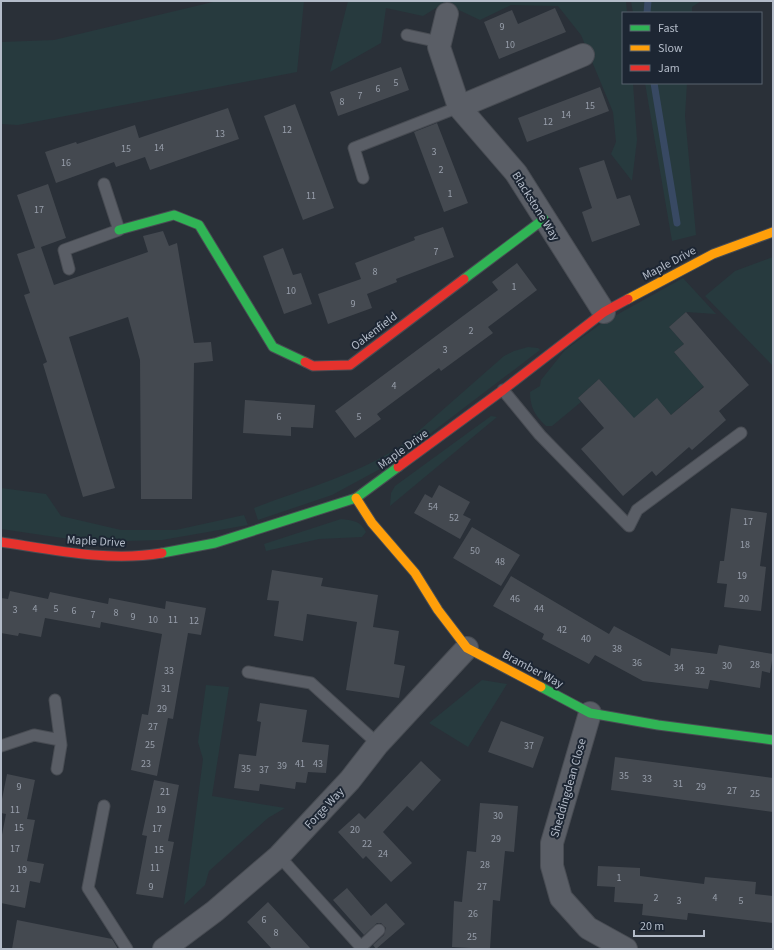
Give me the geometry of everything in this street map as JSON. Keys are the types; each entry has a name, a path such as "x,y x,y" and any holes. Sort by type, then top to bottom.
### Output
{"street":[{"path":"439,47 447,14"},
{"name":"Blackstone Way","path":"439,47 459,107 516,173 604,312"},
{"path":"459,107 583,55"},
{"name":"Oakenfield","path":"119,230 174,215 199,225 273,347 313,366 350,365 544,219"},
{"name":"Maple Drive","path":"1,542 85,555 149,555 215,543 356,498 503,390 604,312 713,254 773,232"},
{"name":"Bramber Way","path":"356,498 372,523 415,573 438,610 467,648 590,713 658,725 773,740"},
{"name":"Forge Way","path":"164,949 215,912 279,856 350,780 378,744 467,648"},
{"name":"Sheddingdean Close","path":"590,713 552,843 552,866 561,898 588,928 626,949"}],"lane":[{"path":"407,35 430,40 439,47"},
{"path":"363,178 354,148 459,107"},
{"path":"69,269 64,250 119,230 104,184"},
{"path":"503,390 540,435 629,526 637,510 741,433"},
{"path":"248,672 311,683 378,744"},
{"path":"55,700 60,740 57,769"},
{"path":"1,746 34,735 60,740"},
{"path":"104,806 88,888 127,949"},
{"path":"279,856 361,947 379,930"}],"green space":[{"path":"217,1 304,1 297,72 18,125 1,124 1,42 54,40"},
{"path":"348,1 626,1 627,12 622,12 622,84 633,84 637,140 632,181 611,154 616,142 613,112 581,35 558,6 511,5 480,20 444,3 423,16 386,8 381,43 330,72"},
{"path":"631,1 701,1 692,7 692,12 633,12"},
{"path":"645,84 687,84 685,116 696,235 672,241"},
{"path":"773,257 773,366 705,296 735,271"},
{"path":"683,278 716,314 686,312 669,327 684,344 674,352 704,386 671,415 657,399 634,419 599,379 578,398 581,402 552,426 546,426 534,411 530,392 540,386 541,380 565,350 602,323"},
{"path":"528,347 538,348 540,350 393,462 332,495 258,520 254,508 350,473 405,443 504,356"},
{"path":"491,416 497,417 390,506 391,493 395,486"},
{"path":"1,488 46,494 61,516 121,530 176,530 244,515 248,525 162,540 90,542 1,529"},
{"path":"341,519 359,523 366,532 362,537 319,539 266,551 264,544"},
{"path":"482,680 507,684 468,747 429,723"},
{"path":"206,685 229,687 212,796 285,808 268,818 209,871 205,885 184,905 203,759 198,742"}],"building":[{"path":"555,8 566,32 499,59 484,22 512,10 518,24"},
{"path":"401,67 409,90 338,116 330,92"},
{"path":"600,87 609,111 527,142 518,118"},
{"path":"295,104 334,208 303,220 264,116"},
{"path":"228,108 239,139 150,170 145,157 116,167 114,162 56,183 45,152 76,142 77,144 135,125 139,138"},
{"path":"437,123 468,203 444,212 414,132"},
{"path":"604,160 617,199 630,195 640,225 592,242 582,212 592,208 579,168"},
{"path":"48,184 66,238 41,247 54,285 148,252 143,236 163,231 169,246 177,243 194,343 211,342 213,361 194,363 192,499 141,499 140,360 128,317 69,337 115,488 83,497 43,364 47,362 24,295 30,293 17,254 35,248 17,195"},
{"path":"443,227 454,257 396,279 397,282 367,294 372,308 328,324 318,294 361,279 355,263 415,240 414,237"},
{"path":"283,248 293,275 301,273 312,304 284,314 263,256"},
{"path":"517,263 537,290 488,327 493,333 441,371 439,368 377,414 381,419 355,438 335,411 498,290 492,282"},
{"path":"686,312 749,385 719,411 726,420 692,450 689,447 656,476 652,471 623,496 581,449 604,428 578,398 599,379 634,418 657,398 671,415 704,387 674,352 684,344 669,327"},
{"path":"245,400 315,405 313,428 291,427 291,436 243,433"},
{"path":"439,485 470,502 463,515 471,519 460,539 414,513 425,494 432,498"},
{"path":"731,508 767,513 760,566 766,567 761,611 724,607 727,584 717,583 720,561 724,561"},
{"path":"472,527 520,555 501,586 453,558"},
{"path":"272,570 323,578 321,586 378,595 373,627 399,631 394,664 405,666 399,698 346,690 357,622 307,614 303,641 274,636 279,601 267,600"},
{"path":"511,576 609,634 614,626 670,656 671,648 717,654 719,645 773,654 770,673 762,671 760,688 710,680 708,689 643,681 595,655 589,664 542,639 544,634 493,606"},
{"path":"10,591 48,599 50,592 108,604 109,598 165,609 166,601 206,608 201,635 188,633 173,719 168,718 157,776 131,770 142,714 148,715 162,634 101,622 100,628 45,618 41,637 19,633 18,636 1,633 1,598 8,599"},
{"path":"260,703 307,710 302,742 329,745 326,773 308,772 306,783 296,782 295,789 260,784 259,791 234,788 239,754 256,756 261,722 257,721"},
{"path":"501,721 544,737 533,768 488,752"},
{"path":"615,757 773,778 773,812 611,790"},
{"path":"421,761 441,780 413,811 407,806 383,832 412,863 391,882 366,856 363,859 338,832 359,813 365,819"},
{"path":"7,774 35,780 27,819 35,820 27,861 44,864 40,883 30,881 25,908 1,903 1,840 6,814 1,813 1,804"},
{"path":"154,780 179,785 168,841 174,842 163,898 136,894 147,836 142,835"},
{"path":"480,803 518,806 514,852 505,851 500,901 493,900 490,949 452,947 454,901 462,902 467,851 476,852"},
{"path":"598,866 640,868 640,876 704,884 705,877 756,882 755,894 773,896 773,923 688,913 687,920 642,915 643,904 614,902 615,887 597,886"},
{"path":"347,888 371,916 386,903 405,924 376,949 373,945 384,935 386,928 381,923 377,923 364,935 333,900"},
{"path":"268,902 311,949 272,949 247,922"},
{"path":"17,920 112,939 118,949 12,949"}],"waterway":[{"path":"647,12 648,1"},
{"path":"654,84 677,223"}],"traffic: fast":[{"path":"119,230 174,215 199,225 273,347 305,362"},
{"path":"464,279 544,219"},
{"path":"162,553 215,543 356,498 398,467"},
{"path":"541,687 590,713 658,725 773,740"}],"traffic: slow":[{"path":"628,299 713,254 773,232"},
{"path":"356,498 372,523 415,573 438,610 467,648 541,687"}],"traffic: jam":[{"path":"305,362 313,366 350,365 464,279"},
{"path":"398,467 503,390 604,312 628,299"},
{"path":"1,542 102,556 162,553"}]}
